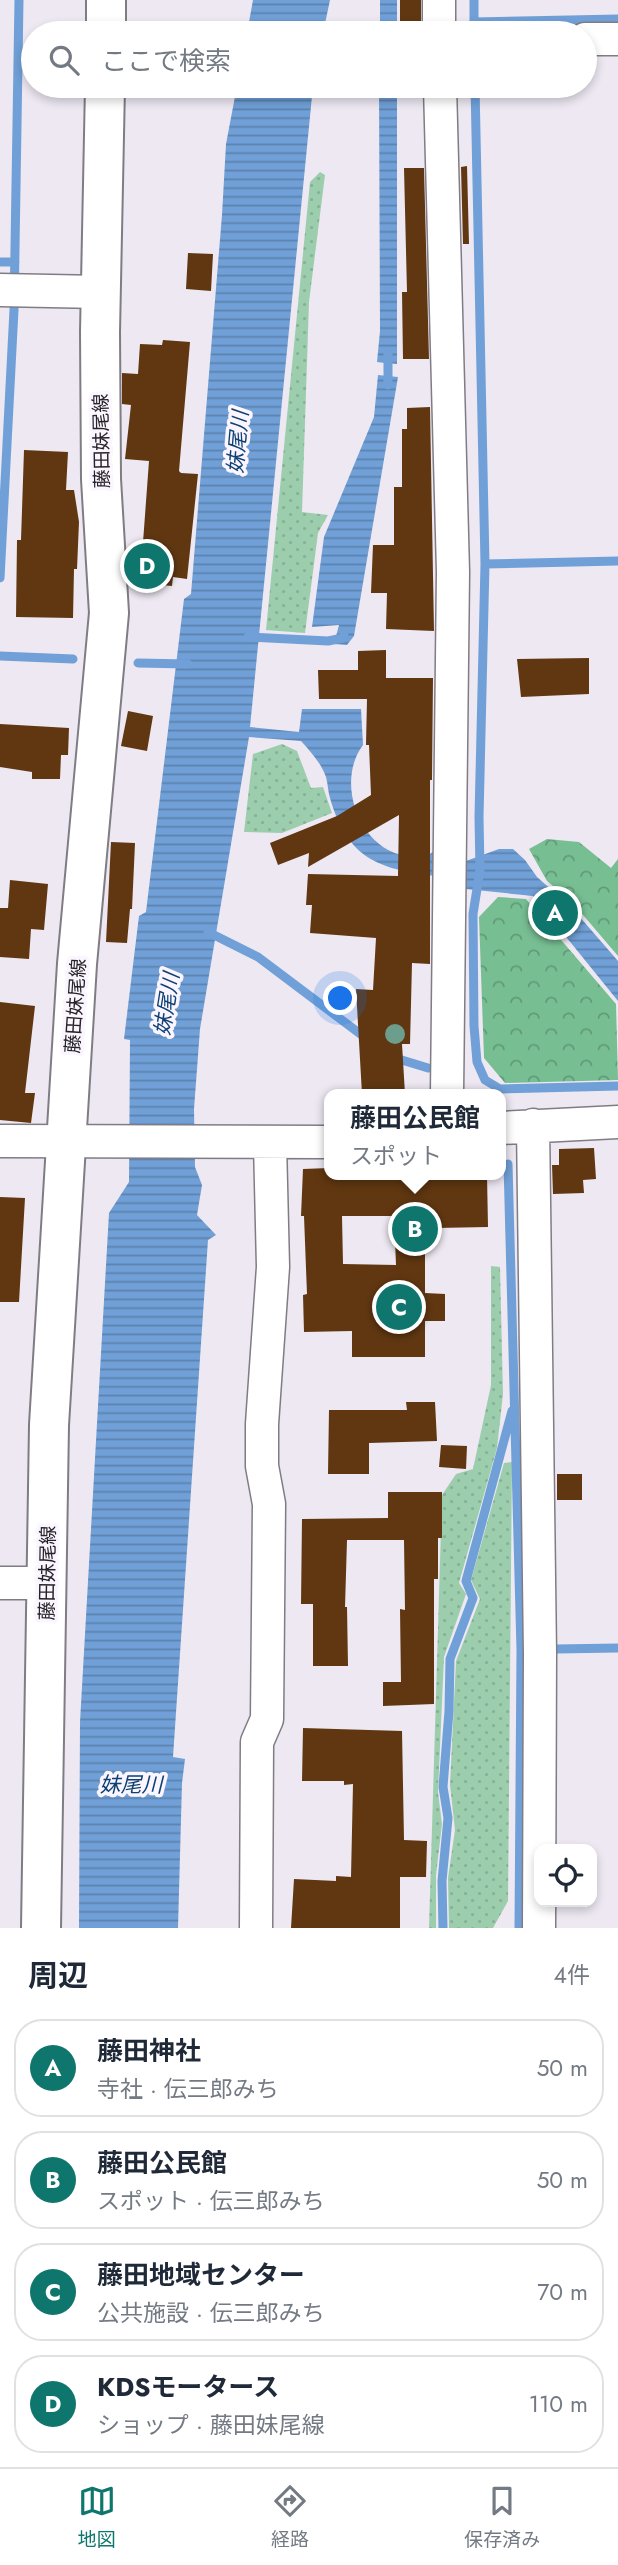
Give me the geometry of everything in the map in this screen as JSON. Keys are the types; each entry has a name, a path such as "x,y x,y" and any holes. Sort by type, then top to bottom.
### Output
{"main road":[{"path":"106,0 106,21"},
{"name":"藤田妹尾線","path":"41,1928 49,1425 77,964 109,613 101,479 100,292 104,98"}],"street":[{"path":"439,0 439,21"},
{"path":"597,39 618,39"},
{"path":"440,98 453,572 447,1089"},
{"path":"9,290 100,292"},
{"path":"506,1128 618,1122"},
{"path":"533,1125 540,1654 539,1928"},
{"path":"0,1141 324,1142"},
{"path":"256,1928 257,1742 267,1719 269,1504 262,1466 262,1424 273,1267 270,1143"},
{"path":"0,1583 47,1583"}],"green space":[{"path":"320,172 325,175 309,302 302,512 328,515 318,533 305,633 266,630 310,182"},
{"path":"282,744 297,751 311,788 323,787 332,813 282,833 244,832 253,754"},
{"path":"547,839 579,842 611,868 618,859 618,956 572,902 547,881 529,849"},
{"path":"498,897 526,899 616,1004 618,1080 505,1083 484,1058 479,917"},
{"path":"491,1266 500,1267 503,1394 497,1448 459,1583 466,1594 444,1657 438,1792 442,1824 436,1875 436,1928 429,1928 442,1495 456,1474 473,1469 491,1385"},
{"path":"512,1462 508,1901 493,1928 449,1928 448,1878 455,1830 450,1785 456,1661 480,1599 471,1580 504,1463"}],"water":[{"path":"253,0 330,0 326,21 249,21"},
{"path":"380,0 397,0 397,21 380,21"},
{"name":"妹尾川","path":"235,98 312,98 250,727 299,732 302,709 361,709 363,745 355,760 351,777 356,812 376,841 390,851 421,857 437,849 435,876 381,864 356,847 337,818 324,772 301,741 249,737 200,1029 194,1109 195,1167 202,1185 197,1215 216,1235 208,1240 173,1757 185,1759 178,1928 79,1928 80,1722 109,1213 129,1182 130,1040 124,1039 139,916 146,912 184,599 191,594 226,144"},
{"path":"379,98 397,98 397,364 377,362 380,331"},
{"path":"378,375 398,377 354,636 347,645 334,644 339,625 312,627 324,537 374,417"},
{"path":"499,849 513,849 525,860 537,877 572,908 618,961 618,1001 533,896 466,889 466,861"}],"building":[{"path":"400,0 421,0 421,21 400,21"},
{"path":"467,166 469,244 463,244 461,167"},
{"path":"404,168 424,168 429,359 403,359 402,292 407,292"},
{"path":"188,253 213,254 211,291 186,289"},
{"path":"163,340 190,342 179,471 198,474 187,579 173,577 172,586 140,583 149,461 125,459 131,405 122,404 122,373 138,374 140,344 162,345"},
{"path":"430,407 434,631 386,629 387,593 371,593 373,545 394,545 394,487 402,487 402,429 407,429 407,408"},
{"path":"24,450 68,452 66,490 74,490 79,522 73,618 16,617 17,540 21,540"},
{"path":"386,650 386,678 433,678 430,964 412,963 410,1044 402,1044 405,1089 362,1089 356,989 373,990 376,938 310,933 312,905 306,905 308,874 398,876 399,815 308,867 309,853 278,865 270,843 337,816 371,795 369,745 366,745 367,699 319,699 318,670 358,670 358,651"},
{"path":"589,658 589,694 521,697 517,659"},
{"path":"128,711 153,716 147,751 121,746"},
{"path":"0,724 69,728 68,755 61,755 60,779 32,779 32,772 0,767"},
{"path":"111,842 135,843 132,909 127,943 106,942"},
{"path":"10,880 48,884 44,930 31,929 29,959 0,957 0,908 8,908"},
{"path":"0,1002 35,1006 25,1093 35,1093 31,1123 0,1120"},
{"path":"594,1148 596,1179 583,1180 584,1193 553,1194 552,1165 559,1165 559,1149"},
{"path":"324,1168 324,1180 487,1180 488,1227 436,1228 436,1243 425,1243 425,1293 445,1294 445,1321 425,1321 425,1357 352,1357 352,1331 304,1332 303,1295 307,1294 304,1216 301,1216 303,1169","holes":["342,1216 394,1216 396,1265 343,1264"]},
{"path":"0,1197 25,1198 19,1302 0,1302"},
{"path":"406,1402 435,1402 437,1441 369,1443 369,1474 328,1474 329,1410 407,1410"},
{"path":"441,1445 467,1446 466,1469 439,1467"},
{"path":"557,1474 582,1474 582,1500 557,1500"},
{"path":"388,1492 442,1492 442,1538 438,1538 438,1579 434,1579 434,1704 383,1706 383,1682 401,1682 400,1609 405,1610 404,1540 347,1540 345,1607 348,1666 313,1666 313,1604 301,1604 302,1519 388,1518"},
{"path":"303,1728 402,1731 404,1840 427,1841 426,1877 400,1877 400,1928 291,1928 294,1879 336,1881 336,1876 351,1877 353,1784 344,1785 344,1781 302,1781"}],"waterway":[{"path":"0,578 14,310 19,0"},
{"path":"474,0 474,21"},
{"path":"522,21 618,19"},
{"path":"475,98 485,564 480,870 473,914 474,1026 477,1062 485,1080 500,1089"},
{"path":"0,262 15,262"},
{"path":"388,353 388,385"},
{"path":"485,564 618,561"},
{"path":"248,637 328,641 343,638 344,635"},
{"path":"0,656 73,659"},
{"path":"138,663 188,664"},
{"path":"208,932 258,957 367,1039"},
{"path":"392,1057 428,1068"},
{"path":"500,1089 618,1086"},
{"path":"508,1164 521,1650 519,1928"},
{"path":"443,1928 442,1881 448,1818 443,1787 450,1659 473,1598 466,1581 512,1411"},
{"path":"556,1649 618,1648"}],"place":[{"name":"KDSモータース","path":"147,566"},
{"name":"藤田神社","path":"555,913"},
{"name":"藤田公民館","path":"415,1229"},
{"name":"藤田地域センター","path":"399,1307"}]}
